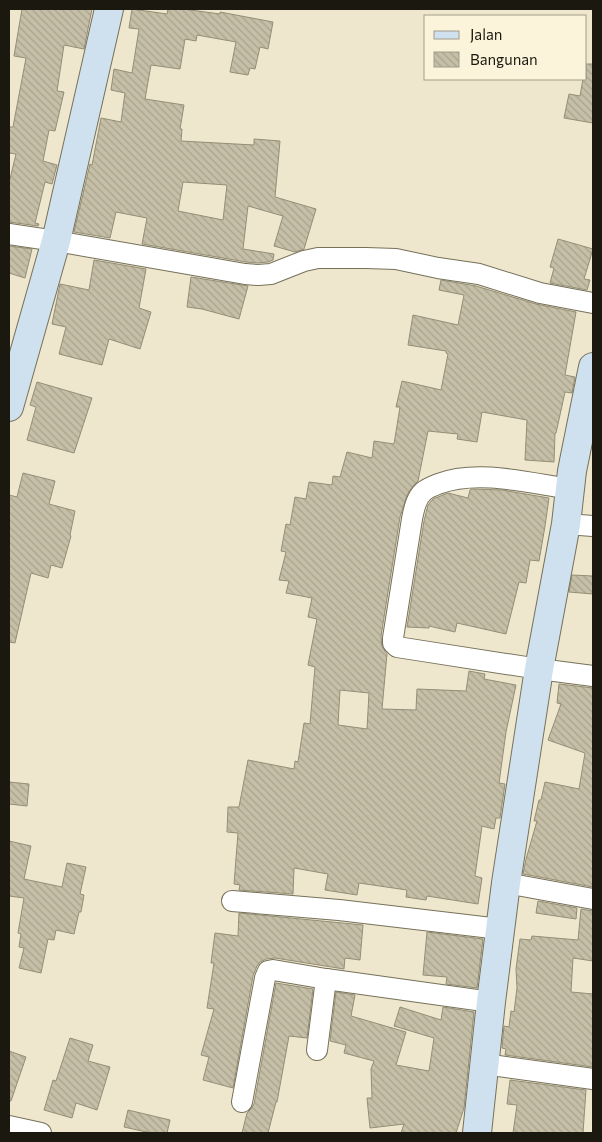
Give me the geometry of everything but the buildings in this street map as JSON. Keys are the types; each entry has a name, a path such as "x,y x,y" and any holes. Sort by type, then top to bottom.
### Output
{"street":[{"path":"9,408 13,379 56,240 109,9"},
{"path":"9,234 56,240 236,273 258,275 271,274 304,261 318,258 396,259 478,274 540,293 593,304"},
{"path":"477,1133 506,883 540,669 566,524 572,471 593,368"},
{"path":"570,489 476,477 443,482 424,491 415,506 412,519 393,643 397,647 593,676"},
{"path":"566,524 593,526"},
{"path":"506,883 593,899"},
{"path":"232,901 339,910 500,929"},
{"path":"242,1102 265,978 268,971 273,970 491,1002"},
{"path":"318,1050 326,979"},
{"path":"484,1064 593,1079"},
{"path":"9,1126 41,1133"}]}
